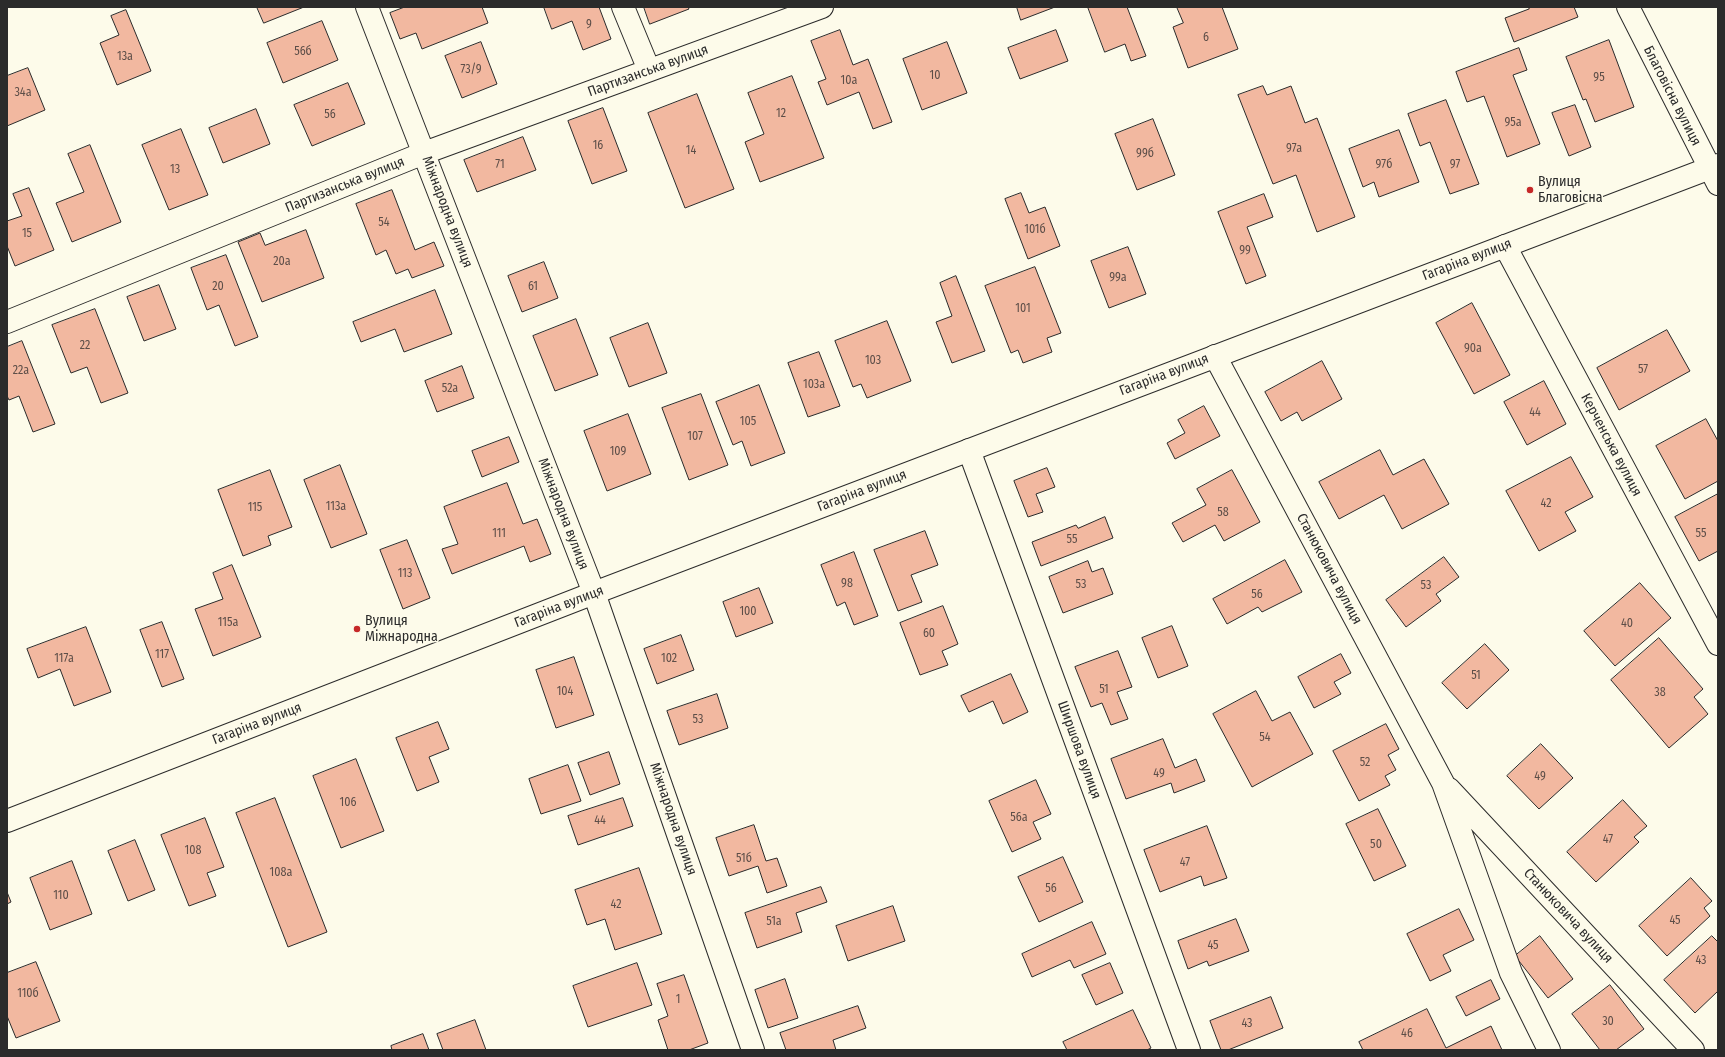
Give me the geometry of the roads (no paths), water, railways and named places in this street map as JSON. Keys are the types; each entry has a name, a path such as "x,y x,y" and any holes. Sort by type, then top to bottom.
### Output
{"street":[{"name":"Міжнародна вулиця","path":"367,7 594,593 753,1050"},
{"path":"622,7 649,70"},
{"name":"Партизанська вулиця","path":"7,322 424,153 822,7"},
{"name":"Благовісна вулиця","path":"1628,7 1715,172"},
{"name":"Гагаріна вулиця","path":"7,821 594,593 1215,356 1505,246 1715,172"},
{"name":"Керченська вулиця","path":"1505,246 1718,644"},
{"name":"Станюковича вулиця","path":"1215,356 1443,783 1511,973 1549,1050"},
{"name":"Ширшова вулиця","path":"969,450 1189,1050"},
{"name":"Станюковича вулиця","path":"1443,783 1693,1050"}],"place":[{"name":"Вулиця Благовісна","path":"1530,190"},
{"name":"Вулиця Міжнародна","path":"357,629"}]}
